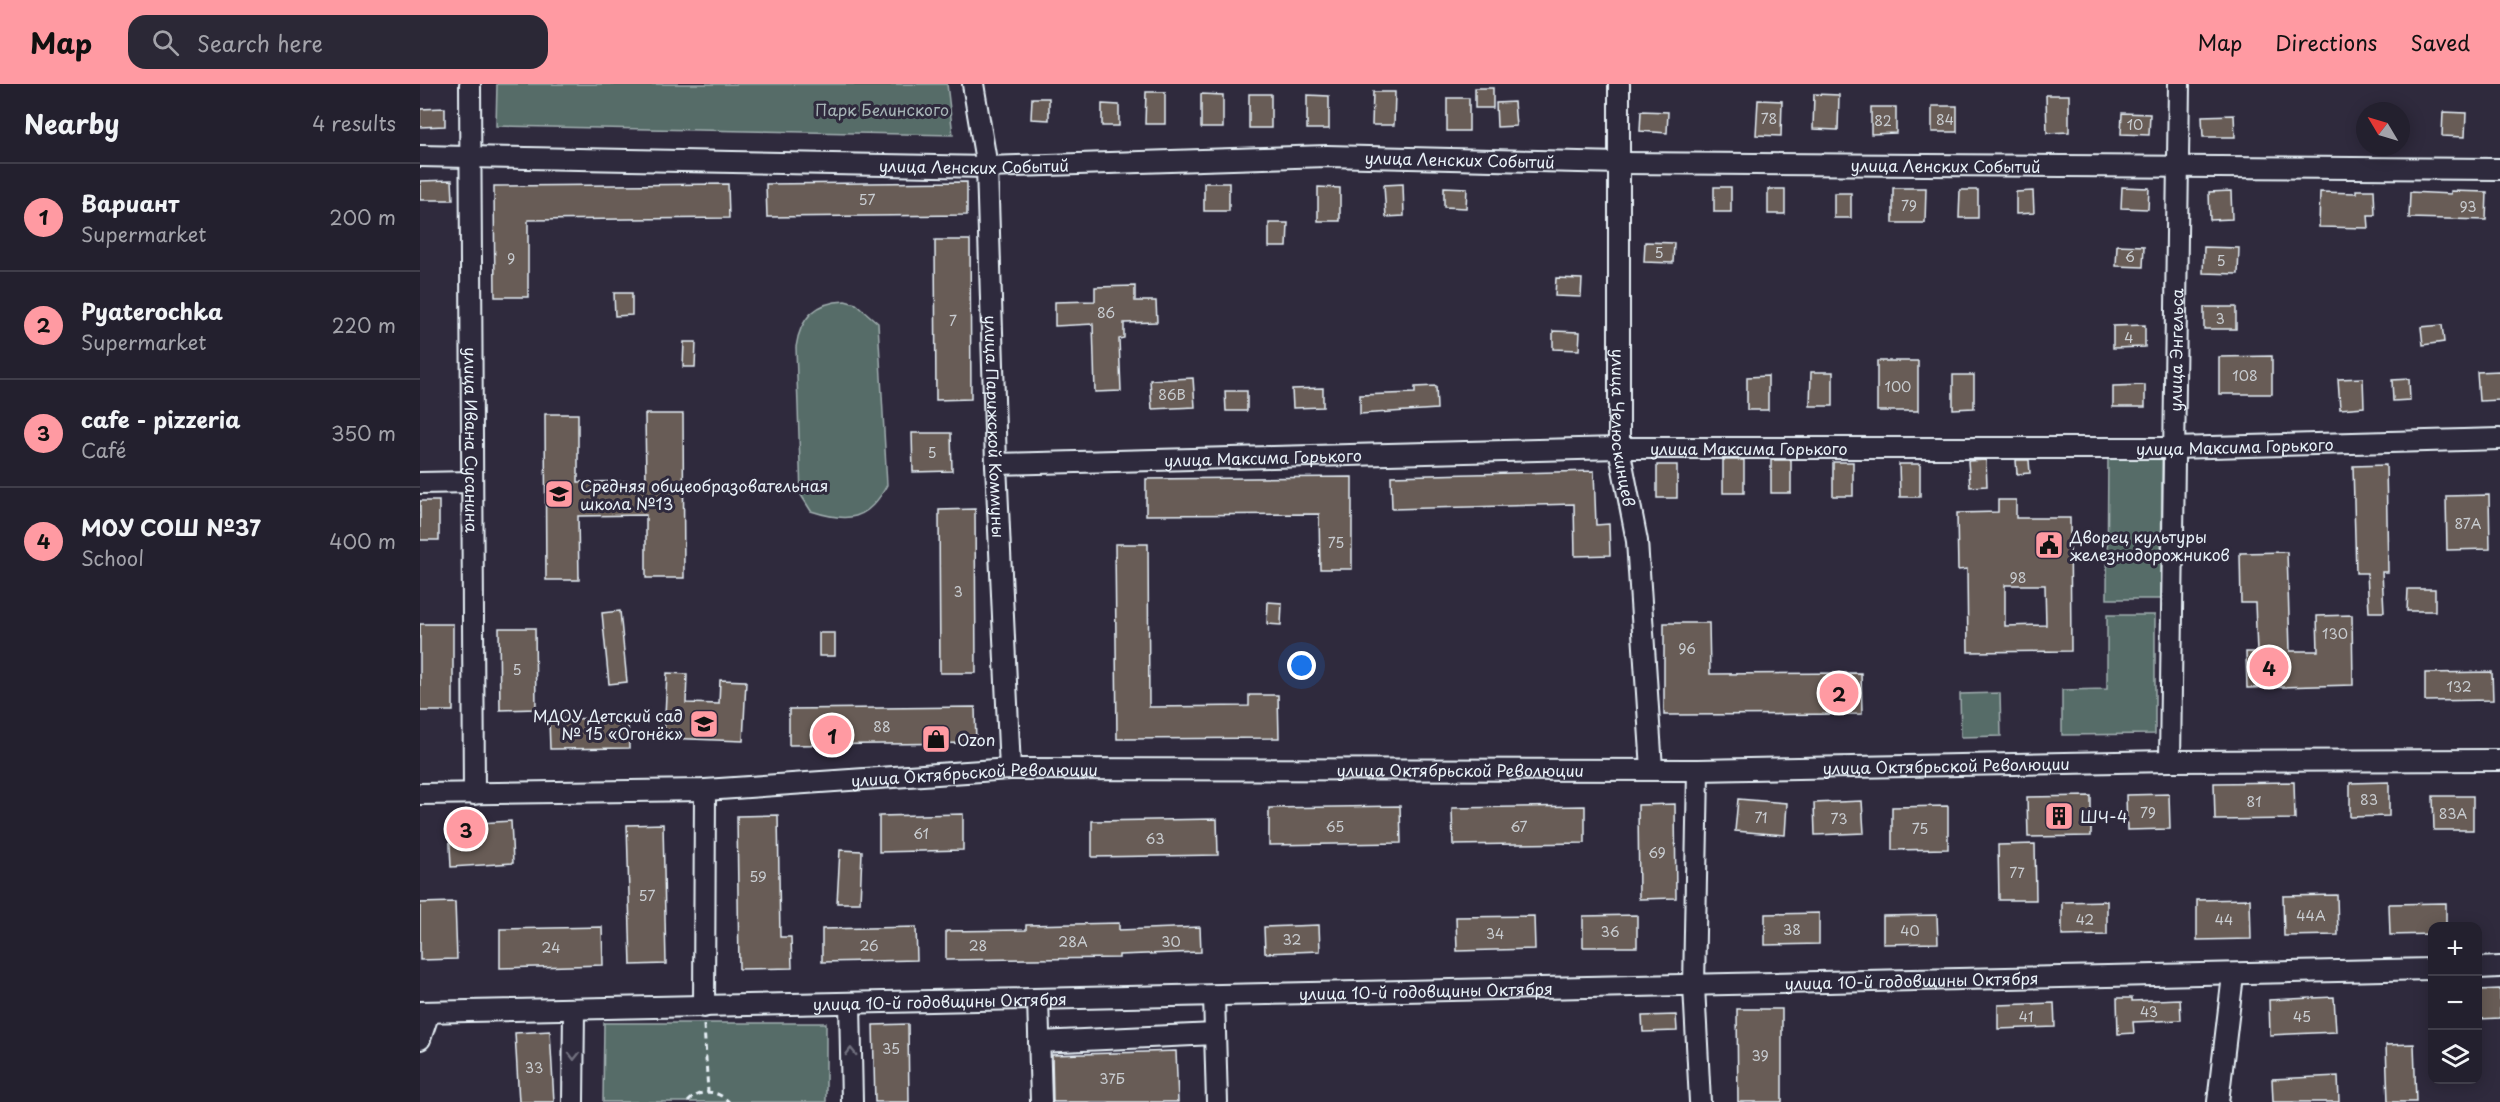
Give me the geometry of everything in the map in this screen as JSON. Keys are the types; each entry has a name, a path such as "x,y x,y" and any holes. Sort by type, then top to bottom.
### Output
{"street":[{"name":"улица Ивана Сусанина","path":"470,84 474,794"},
{"name":"улица Парижской Коммуны","path":"973,84 987,167 996,464 1010,769"},
{"name":"улица Челюскинцев","path":"1619,84 1619,448 1637,541 1652,769"},
{"name":"улица Энгельса","path":"2170,761 2179,84"},
{"name":"улица Ленских Событий","path":"420,156 471,155 987,167 1327,156 1620,163 2500,169"},
{"name":"улица Максима Горького","path":"996,464 1619,448 2173,448 2500,438"},
{"path":"420,483 472,482"},
{"name":"улица Октябрьской Революции","path":"420,795 705,790 1010,769 1698,770 2170,761 2500,760"},
{"path":"1698,770 1694,986 1700,1102"},
{"path":"704,1007 705,790"},
{"path":"2482,968 2500,967"},
{"name":"улица 10-й годовщины Октября","path":"424,1012 2428,969"},
{"path":"2218,1102 2232,975"},
{"path":"1214,996 1217,1102"},
{"path":"1038,999 1041,1102"},
{"path":"850,1003 852,1102"},
{"path":"573,1102 574,1010"},
{"path":"420,1039 424,1012"},
{"path":"1039,1042 1215,1034"}],"path":[{"path":"704,1007 708,1092"},
{"path":"688,1102 698,1094 708,1092 718,1094 729,1102"}],"green space":[{"name":"Парк Белинского","path":"497,84 947,84 953,135 496,126"},
{"path":"845,301 856,304 878,323 887,485 872,506 856,516 846,518 811,511 801,495 796,347 805,320 817,308"},
{"path":"2108,453 2162,453 2161,599 2107,599"},
{"path":"2107,615 2155,615 2155,734 2062,735 2062,690 2107,689"},
{"path":"2000,693 2001,736 1961,737 1960,694"},
{"path":"604,1023 826,1023 826,1102 603,1102"}],"building":[{"path":"1475,88 1493,88 1493,108 1475,108"},
{"path":"1146,92 1165,92 1165,124 1145,124"},
{"path":"1373,92 1395,92 1394,125 1372,125"},
{"path":"1201,94 1223,95 1223,128 1201,128"},
{"path":"1249,94 1271,94 1271,128 1249,128"},
{"path":"1814,94 1839,95 1838,130 1813,129"},
{"path":"1307,95 1329,96 1329,129 1307,129"},
{"path":"2046,95 2069,95 2069,132 2047,133"},
{"path":"1032,98 1049,98 1049,120 1031,119"},
{"path":"1447,98 1469,98 1469,131 1447,131"},
{"path":"1758,100 1782,101 1781,136 1756,135"},
{"path":"1514,102 1516,126 1497,127 1496,103"},
{"path":"1102,104 1119,105 1119,126 1102,126"},
{"path":"1932,106 1957,106 1957,132 1932,132"},
{"path":"1871,107 1896,107 1896,133 1871,134"},
{"path":"445,108 445,126 420,127 420,109"},
{"path":"1641,111 1668,112 1667,133 1640,131"},
{"path":"2443,112 2466,113 2465,137 2442,136"},
{"path":"2122,113 2150,114 2149,135 2121,134"},
{"path":"2234,115 2235,137 2203,137 2202,116"},
{"path":"452,180 453,200 420,200 420,181"},
{"path":"967,182 967,215 767,217 766,184"},
{"path":"1204,183 1229,183 1229,211 1204,211"},
{"path":"728,184 729,218 528,220 528,297 495,297 494,186"},
{"path":"1403,184 1404,216 1386,217 1384,185"},
{"path":"1318,187 1340,188 1340,221 1318,221"},
{"path":"1444,187 1467,188 1466,208 1444,207"},
{"path":"1714,187 1731,187 1731,212 1714,212"},
{"path":"2122,187 2149,188 2148,209 2121,208"},
{"path":"1893,188 1926,188 1925,223 1893,223"},
{"path":"1768,189 1785,189 1785,214 1768,214"},
{"path":"1960,190 1978,190 1978,218 1959,218"},
{"path":"2356,190 2374,190 2375,215 2368,215 2369,228 2319,227 2320,192 2356,193"},
{"path":"2033,191 2034,213 2016,214 2016,192"},
{"path":"2231,191 2232,219 2210,220 2209,192"},
{"path":"2451,191 2487,192 2486,220 2409,218 2410,192 2451,194"},
{"path":"1834,193 1851,193 1851,218 1834,218"},
{"path":"1269,223 1288,223 1287,247 1269,247"},
{"path":"935,240 970,240 971,399 936,400"},
{"path":"1645,242 1674,243 1673,263 1644,262"},
{"path":"2117,245 2144,246 2143,267 2116,266"},
{"path":"2204,247 2239,248 2238,274 2203,273"},
{"path":"1556,278 1582,279 1581,297 1555,296"},
{"path":"1135,286 1135,301 1156,301 1157,322 1124,323 1124,338 1119,339 1121,391 1095,392 1093,324 1055,326 1055,302 1095,301 1095,287"},
{"path":"614,293 632,293 632,315 615,316"},
{"path":"2204,307 2236,307 2236,329 2204,329"},
{"path":"2145,325 2145,347 2113,348 2113,326"},
{"path":"2442,325 2444,342 2423,345 2421,327"},
{"path":"1553,331 1580,332 1579,350 1553,349"},
{"path":"684,342 696,342 695,367 683,367"},
{"path":"2272,356 2272,394 2219,394 2219,357"},
{"path":"1877,361 1918,361 1918,411 1877,411"},
{"path":"2500,371 2500,400 2479,401 2477,372"},
{"path":"1811,372 1833,372 1833,406 1810,406"},
{"path":"1953,375 1974,375 1974,408 1953,409"},
{"path":"1768,376 1768,410 1747,410 1747,377"},
{"path":"1193,378 1195,407 1152,409 1150,380"},
{"path":"2363,378 2364,407 2340,409 2338,379"},
{"path":"2409,379 2410,400 2393,401 2392,380"},
{"path":"2145,385 2145,407 2113,407 2113,386"},
{"path":"1436,386 1437,409 1360,414 1360,395 1415,393 1415,387"},
{"path":"1323,388 1323,407 1293,408 1292,389"},
{"path":"1225,391 1247,391 1247,411 1226,411"},
{"path":"545,414 578,414 578,482 646,481 645,414 683,414 684,578 646,578 646,515 578,516 579,580 546,580"},
{"path":"912,433 951,433 952,471 913,472"},
{"path":"1723,460 1744,460 1744,493 1723,493"},
{"path":"1771,460 1791,460 1791,493 1771,493"},
{"path":"1986,460 1987,486 1970,487 1968,461"},
{"path":"2016,460 2029,460 2030,473 2017,474"},
{"path":"1833,462 1853,462 1853,496 1833,496"},
{"path":"1899,464 1920,464 1920,497 1900,497"},
{"path":"1657,465 1677,465 1677,498 1657,498"},
{"path":"2386,465 2388,572 2382,572 2384,612 2369,612 2367,573 2356,573 2353,466"},
{"path":"1594,471 1596,525 1609,524 1610,555 1575,556 1574,504 1392,509 1391,476"},
{"path":"1352,477 1352,569 1320,569 1319,514 1146,515 1146,479"},
{"path":"2489,495 2490,549 2447,550 2446,496"},
{"path":"1998,500 2016,500 2016,518 2070,518 2071,651 1968,652 1967,569 1958,570 1957,513 1998,512","holes":["2005,585 2045,585 2046,625 2005,626"]},
{"path":"420,501 439,501 439,540 420,540"},
{"path":"975,509 976,673 940,673 939,510"},
{"path":"1115,544 1148,544 1149,707 1249,706 1249,695 1278,695 1279,738 1117,739"},
{"path":"2287,552 2290,651 2318,651 2317,616 2352,615 2353,685 2247,688 2246,652 2257,652 2255,603 2241,603 2240,553"},
{"path":"2408,589 2435,589 2435,611 2407,611"},
{"path":"1268,602 1282,603 1281,625 1267,624"},
{"path":"620,611 627,682 609,684 602,613"},
{"path":"1664,623 1709,623 1710,674 1861,673 1862,714 1664,715"},
{"path":"420,624 453,624 453,711 420,711"},
{"path":"499,628 535,628 536,709 500,710"},
{"path":"819,633 835,633 835,656 819,656"},
{"path":"2492,672 2493,700 2425,701 2425,673"},
{"path":"667,673 687,674 686,703 719,704 720,680 746,681 743,741 664,738"},
{"path":"975,707 976,743 789,745 789,709"},
{"path":"628,718 629,748 550,749 549,719"},
{"path":"2294,782 2295,819 2215,820 2214,783"},
{"path":"2389,782 2389,816 2350,817 2350,783"},
{"path":"2169,794 2170,829 2127,830 2126,795"},
{"name":"ШЧ-4","path":"2091,796 2091,836 2028,837 2027,797"},
{"path":"2433,796 2473,796 2473,830 2434,830"},
{"path":"1738,799 1787,803 1785,835 1735,831"},
{"path":"1862,801 1864,833 1815,835 1814,803"},
{"path":"1675,804 1676,898 1639,899 1638,805"},
{"path":"1400,806 1401,843 1269,845 1269,808"},
{"path":"1585,806 1585,843 1453,845 1452,808"},
{"path":"1948,806 1948,849 1892,850 1892,807"},
{"path":"963,814 963,850 879,852 879,816"},
{"path":"778,815 780,937 791,937 792,968 739,969 737,816"},
{"path":"1217,819 1218,855 1092,857 1092,821"},
{"path":"511,821 513,863 451,867 449,825"},
{"path":"663,824 666,964 631,965 627,825"},
{"path":"2035,844 2036,900 1999,900 1998,845"},
{"path":"840,850 862,851 860,903 837,903"},
{"path":"2337,895 2338,935 2284,936 2283,896"},
{"path":"2250,899 2251,939 2197,940 2197,900"},
{"path":"2107,901 2107,935 2062,936 2062,902"},
{"path":"455,902 457,959 420,960 420,903"},
{"path":"2446,903 2446,922 2428,922 2428,934 2390,935 2389,904"},
{"path":"1819,913 1819,944 1765,945 1765,914"},
{"path":"1637,915 1637,947 1583,947 1583,916"},
{"path":"1937,915 1938,943 1883,944 1883,916"},
{"path":"1534,916 1535,949 1457,951 1456,917"},
{"path":"1119,923 1119,930 1200,927 1201,952 1119,955 1119,958 946,960 946,931 1026,930 1026,925"},
{"path":"1319,925 1320,951 1265,953 1264,927"},
{"path":"602,927 603,965 500,968 500,929"},
{"path":"916,927 917,960 822,962 822,929"},
{"path":"2500,989 2500,1018 2482,1019 2482,990"},
{"path":"2334,997 2336,1032 2270,1035 2269,1000"},
{"path":"2117,998 2132,998 2132,1001 2180,999 2181,1020 2133,1022 2134,1033 2118,1034"},
{"path":"2054,1003 2055,1027 1998,1029 1998,1005"},
{"path":"1737,1009 1782,1009 1782,1102 1738,1102"},
{"path":"1676,1015 1677,1031 1643,1032 1642,1016"},
{"path":"908,1024 909,1102 875,1102 873,1025"},
{"path":"550,1031 554,1102 519,1102 515,1033"},
{"path":"2414,1044 2416,1102 2388,1102 2386,1045"},
{"path":"1176,1051 1178,1102 1053,1102 1052,1055"},
{"path":"2338,1076 2339,1102 2273,1102 2272,1079"}],"place":[{"name":"Средняя общеобразовательная школа №13","path":"559,494"},
{"name":"Дворец культуры железнодорожников","path":"2049,545"},
{"name":"МОУ СОШ №37","path":"2269,667"},
{"name":"Pyaterochka","path":"1839,693"},
{"name":"МДОУ Детский сад № 15 «Огонёк»","path":"704,724"},
{"name":"Вариант","path":"832,735"},
{"name":"Ozon","path":"936,739"},
{"name":"ШЧ-4","path":"2059,816"},
{"name":"cafe - pizzeria","path":"466,829"}]}
